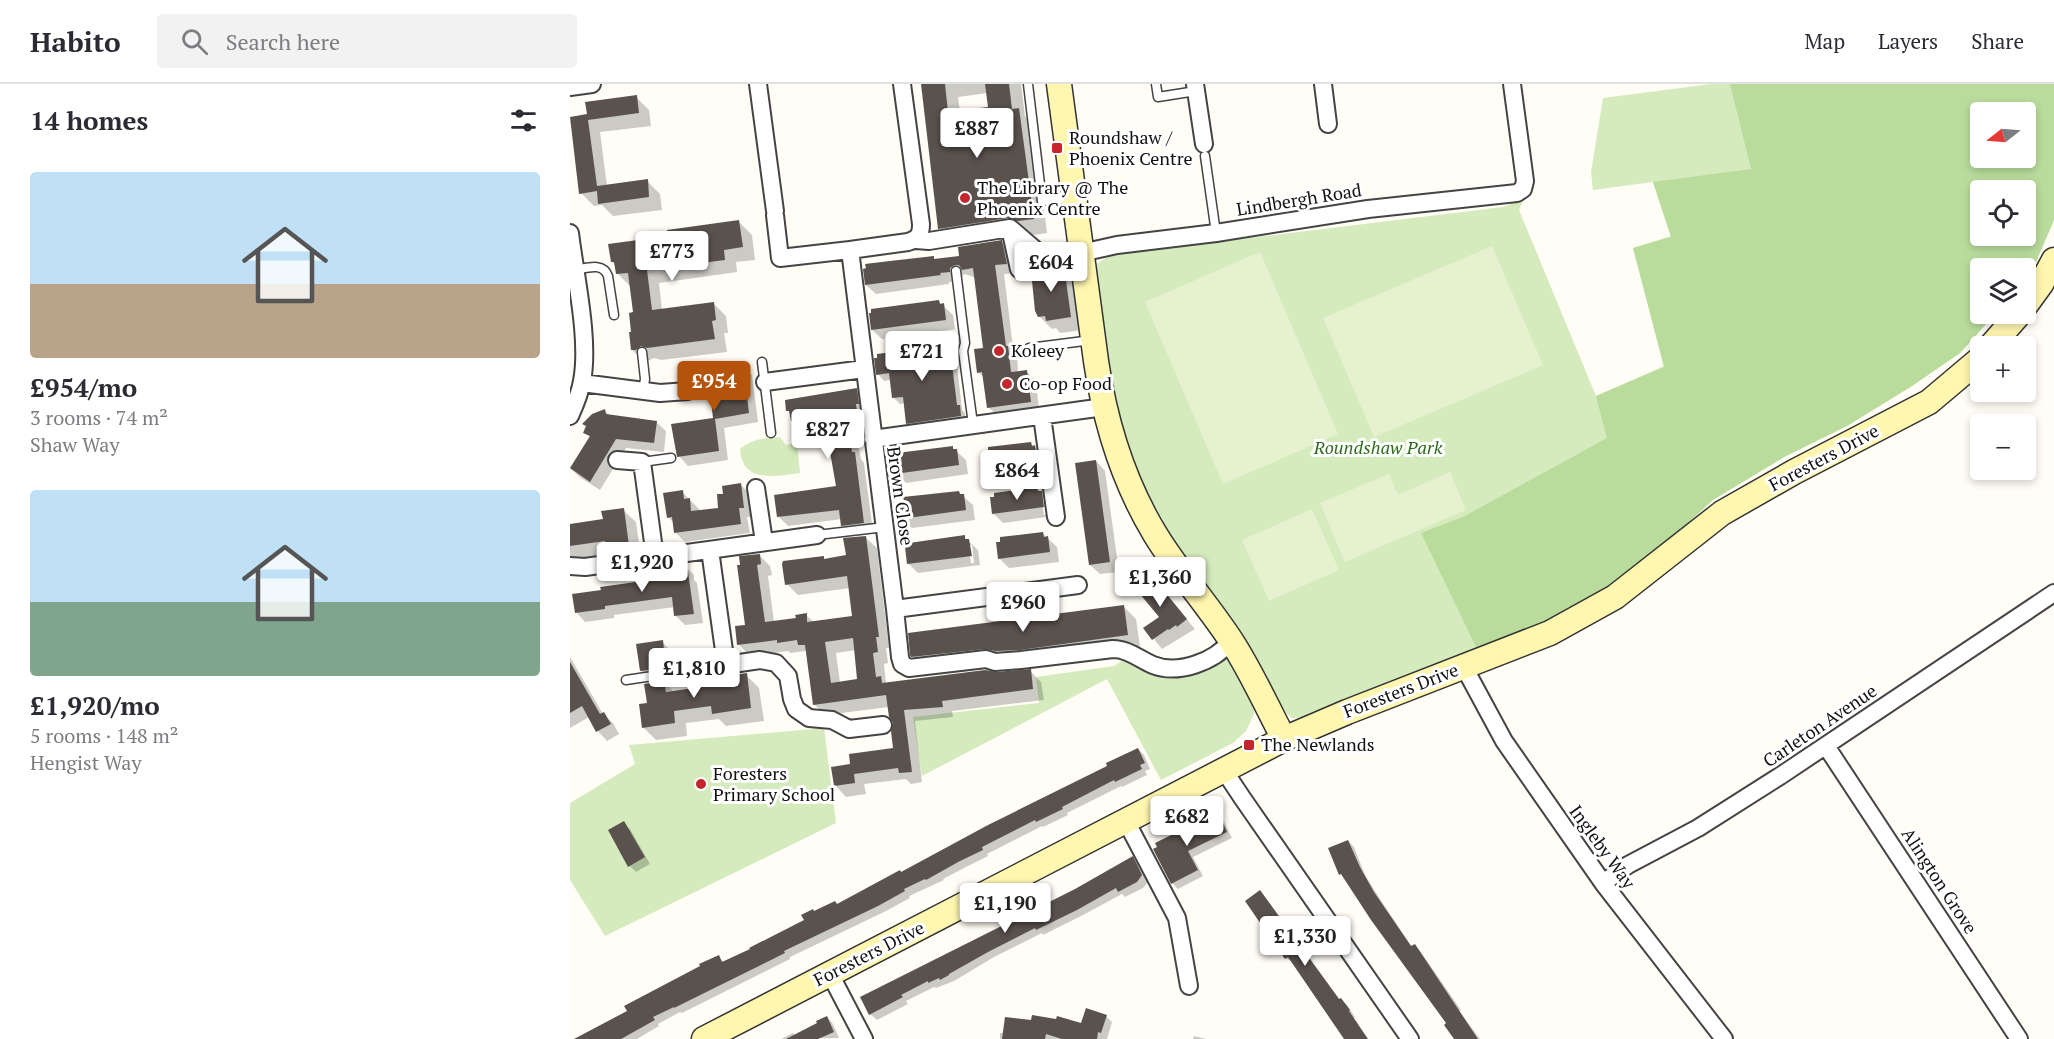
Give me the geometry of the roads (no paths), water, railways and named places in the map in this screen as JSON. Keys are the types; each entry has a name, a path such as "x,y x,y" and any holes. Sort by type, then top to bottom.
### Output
{"main road":[{"path":"1059,84 1093,340 1104,406 1121,465 1152,529 1231,641 1256,682 1284,739"},
{"path":"2036,291 2054,260"},
{"path":"2000,336 2010,324"},
{"name":"Foresters Drive","path":"704,1039 1284,739 1550,633 1615,597 1722,513 1794,472 1929,402 1970,367"}],"street":[{"path":"570,87 592,84"},
{"path":"758,84 780,258 916,240 929,241 1010,228 1019,269"},
{"path":"902,84 921,224 920,234 916,240"},
{"path":"1323,84 1328,124"},
{"name":"Lindbergh Road","path":"1010,228 1045,258 1117,245 1368,210 1517,193 1523,189 1525,181 1512,84"},
{"path":"1195,88 1204,150"},
{"path":"570,235 584,350 582,383 570,416"},
{"name":"Brown Close","path":"850,250 902,664 909,668 986,659 994,662 1012,661 1120,649 1160,667 1179,668 1211,656 1231,641"},
{"path":"765,382 864,369"},
{"path":"582,383 660,393 688,391"},
{"path":"873,439 1104,406"},
{"path":"1042,416 1056,517"},
{"path":"617,460 642,462 655,557"},
{"path":"756,488 764,542"},
{"path":"570,566 585,567 818,535"},
{"path":"710,550 726,665 760,660 776,663 788,676 796,709 808,718 832,720 849,729 883,725"},
{"path":"895,609 1078,585"},
{"name":"Carleton Avenue","path":"1603,883 1628,865 1698,828 1826,746 2054,593"},
{"name":"Ingleby Way","path":"1464,667 1504,741 1603,883 1724,1039"},
{"name":"Alington Grove","path":"1826,746 2019,1039"},
{"path":"1225,769 1238,792 1410,1039"},
{"path":"1126,821 1177,918 1189,987"},
{"path":"830,974 864,1039"}],"lane":[{"path":"1028,84 1042,201 1074,197"},
{"path":"1156,84 1158,97 1195,88"},
{"path":"1204,150 1216,233"},
{"path":"575,270 600,267 606,270 609,276 614,315"},
{"path":"956,271 965,343 963,351 973,424"},
{"path":"1029,348 1093,340"},
{"path":"642,352 645,379 643,391"},
{"path":"762,362 771,433"},
{"path":"642,462 671,459"},
{"path":"818,535 885,527"},
{"path":"626,680 726,665"}],"place":[{"name":"Roundshaw / Phoenix Centre","path":"1057,148"},
{"name":"The Library @ The Phoenix Centre","path":"965,198"},
{"name":"Koleey","path":"999,351"},
{"name":"Co-op Food","path":"1007,384"},
{"name":"The Newlands","path":"1249,745"},
{"name":"Foresters Primary School","path":"701,784"}],"park label":[{"name":"Roundshaw Park","path":"1378,448"}]}
